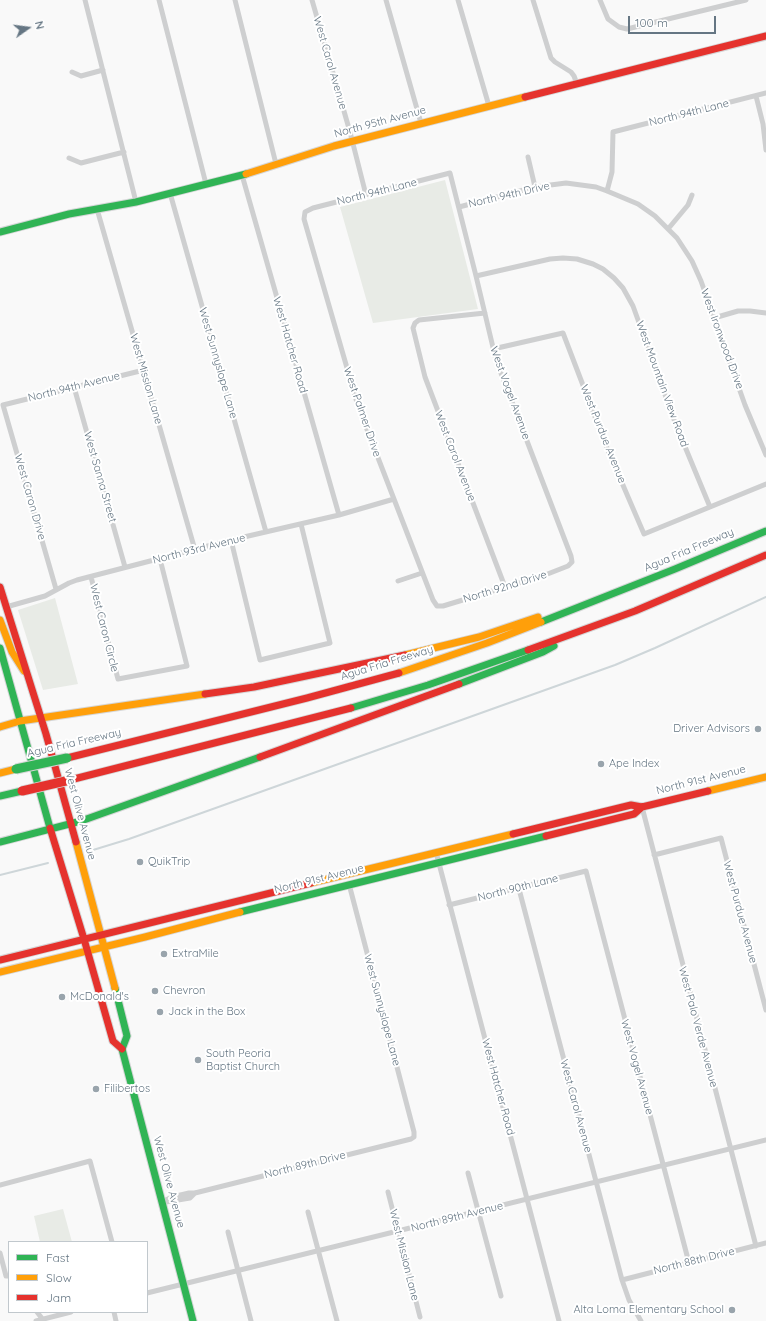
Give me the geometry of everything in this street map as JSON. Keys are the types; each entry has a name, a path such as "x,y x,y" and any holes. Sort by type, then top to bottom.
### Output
{"main road":[{"name":"North 95th Avenue","path":"0,232 69,214 136,202 242,175 353,141 766,36"},
{"name":"Agua Fria Freeway","path":"0,773 67,758 307,698 399,673 487,643 675,570 766,531"},
{"path":"0,796 70,780 346,710 435,683 574,634 664,599 766,555"},
{"path":"0,727 20,721 233,691 397,657 465,641 502,630 675,570"},
{"name":"West Olive Avenue","path":"0,587 41,718 104,947 127,1036 122,1048 193,1321"},
{"path":"0,620 12,652 28,676"},
{"path":"0,842 71,824 386,712 543,652 574,634"},
{"name":"West Olive Avenue","path":"0,648 50,829 88,951 113,1041 122,1048"},
{"name":"North 91st Avenue","path":"0,960 193,912 265,895 348,879 538,832 634,814 642,807 766,777"},
{"name":"North 91st Avenue","path":"0,972 196,924 348,879"},
{"path":"265,895 267,904"},
{"path":"193,912 196,924"}],"street":[{"path":"85,0 136,202"},
{"path":"159,0 206,184"},
{"path":"235,0 276,164"},
{"name":"West Carol Avenue","path":"312,0 353,141 366,195"},
{"path":"386,0 421,124"},
{"path":"458,0 489,106"},
{"path":"533,0 551,58 571,72 577,84"},
{"path":"600,0 608,19 614,24 623,28 632,28 746,0"},
{"path":"72,72 81,76 103,70"},
{"name":"North 94th Lane","path":"607,191 612,172 613,132 766,93"},
{"path":"756,96 763,124 766,150"},
{"path":"69,158 81,163 124,152"},
{"path":"528,157 535,187"},
{"name":"North 94th Lane","path":"305,212 313,208 450,173"},
{"name":"West Vogel Avenue","path":"450,173 485,313 492,349 572,562"},
{"name":"West Hatcher Road","path":"242,175 339,515"},
{"name":"North 94th Drive","path":"458,207 535,187 566,183 596,187 638,204 668,228"},
{"name":"West Sunnyslope Lane","path":"170,193 266,532"},
{"path":"668,228 688,205 692,195"},
{"name":"West Mission Lane","path":"97,209 195,550"},
{"name":"West Palmer Drive","path":"305,212 304,219 354,393 422,573 437,606"},
{"name":"West Ironwood Drive","path":"668,228 683,245 692,261 745,405 766,455"},
{"name":"West Mountain View Road","path":"476,276 564,258 582,261 603,269 614,278 623,288 633,306 673,418 710,507"},
{"path":"714,318 738,311 766,313"},
{"name":"West Carol Avenue","path":"485,313 419,320 415,323 413,328 425,377 505,587"},
{"name":"West Purdue Avenue","path":"492,349 563,333 607,448 644,534 710,507"},
{"name":"North 94th Avenue","path":"3,405 144,370"},
{"name":"West Sanna Street","path":"74,387 125,567"},
{"name":"West Caron Drive","path":"3,405 56,590"},
{"path":"710,507 766,484"},
{"name":"North 93rd Avenue","path":"6,608 45,596 69,583 125,567 231,540 339,515 394,499"},
{"path":"231,540 260,660 330,643 301,524"},
{"name":"West Caron Circle","path":"91,577 118,679 187,666 160,559"},
{"name":"North 92nd Drive","path":"437,606 443,606 545,575 568,566 572,562"},
{"path":"398,581 422,573"},
{"name":"West Palo Verde Avenue","path":"642,807 756,1246"},
{"name":"West Purdue Avenue","path":"654,856 721,838 766,1010"},
{"name":"West Hatcher Road","path":"437,857 559,1321"},
{"name":"West Vogel Avenue","path":"586,871 689,1263"},
{"name":"North 90th Lane","path":"449,905 519,889 586,871"},
{"name":"West Sunnyslope Lane","path":"348,879 414,1132 414,1137"},
{"name":"West Carol Avenue","path":"519,889 622,1280 629,1300 641,1321"},
{"name":"North 89th Drive","path":"162,1202 172,1197 195,1193 414,1137"},
{"name":"North 89th Avenue","path":"148,1293 766,1140"},
{"path":"0,1185 90,1161 112,1241"},
{"path":"468,1173 501,1296"},
{"name":"West Mission Lane","path":"388,1192 420,1317"},
{"path":"308,1212 337,1321"},
{"path":"228,1232 251,1321"},
{"name":"North 88th Drive","path":"622,1280 766,1243"},
{"path":"0,1253 8,1276"},
{"path":"36,1321 68,1313"}],"shaded area":[{"path":"445,180 478,309 373,323 340,207"},
{"path":"55,598 78,684 43,690 18,610"},
{"path":"63,1209 72,1241 40,1241 34,1216"}],"waterway":[{"path":"93,850 129,839 615,665 766,597"},
{"path":"0,875 48,863"}],"traffic: fast":[{"path":"0,232 69,214 136,202 246,174"},
{"path":"541,622 766,531"},
{"path":"459,684 543,652 554,646"},
{"path":"0,648 50,828"},
{"path":"351,708 428,685 528,650"},
{"path":"0,842 81,821 260,757"},
{"path":"16,769 67,758"},
{"path":"0,796 22,791"},
{"path":"240,912 546,836"},
{"path":"115,988 127,1036 122,1049 193,1321"}],"traffic: slow":[{"path":"246,174 334,146 525,97"},
{"path":"405,655 479,637 538,617"},
{"path":"0,620 12,652 24,671"},
{"path":"399,673 487,643 541,622"},
{"path":"0,727 20,721 205,694"},
{"path":"0,773 16,769"},
{"path":"708,791 766,777"},
{"path":"311,883 513,834"},
{"path":"76,842 115,988"},
{"path":"0,972 145,937 240,912"}],"traffic: jam":[{"path":"525,97 766,36"},
{"path":"528,650 635,611 766,555"},
{"path":"0,587 46,734 76,842"},
{"path":"205,694 254,687 405,655"},
{"path":"67,758 307,698 399,673"},
{"path":"260,757 459,684"},
{"path":"70,780 351,708"},
{"path":"22,791 70,780"},
{"path":"513,834 631,805 642,807 708,791"},
{"path":"546,836 634,814 642,807"},
{"path":"50,828 113,1041 122,1049"},
{"path":"0,960 311,883"}],"place":[{"name":"Driver Advisors","path":"758,729"},
{"name":"Ape Index","path":"601,764"},
{"name":"QuikTrip","path":"140,862"},
{"name":"ExtraMile","path":"164,954"},
{"name":"Chevron","path":"155,991"},
{"name":"McDonald's","path":"62,997"},
{"name":"Jack in the Box","path":"160,1012"},
{"name":"South Peoria Baptist Church","path":"198,1060"},
{"name":"Filibertos","path":"96,1089"},
{"name":"Alta Loma Elementary School","path":"732,1310"}]}
